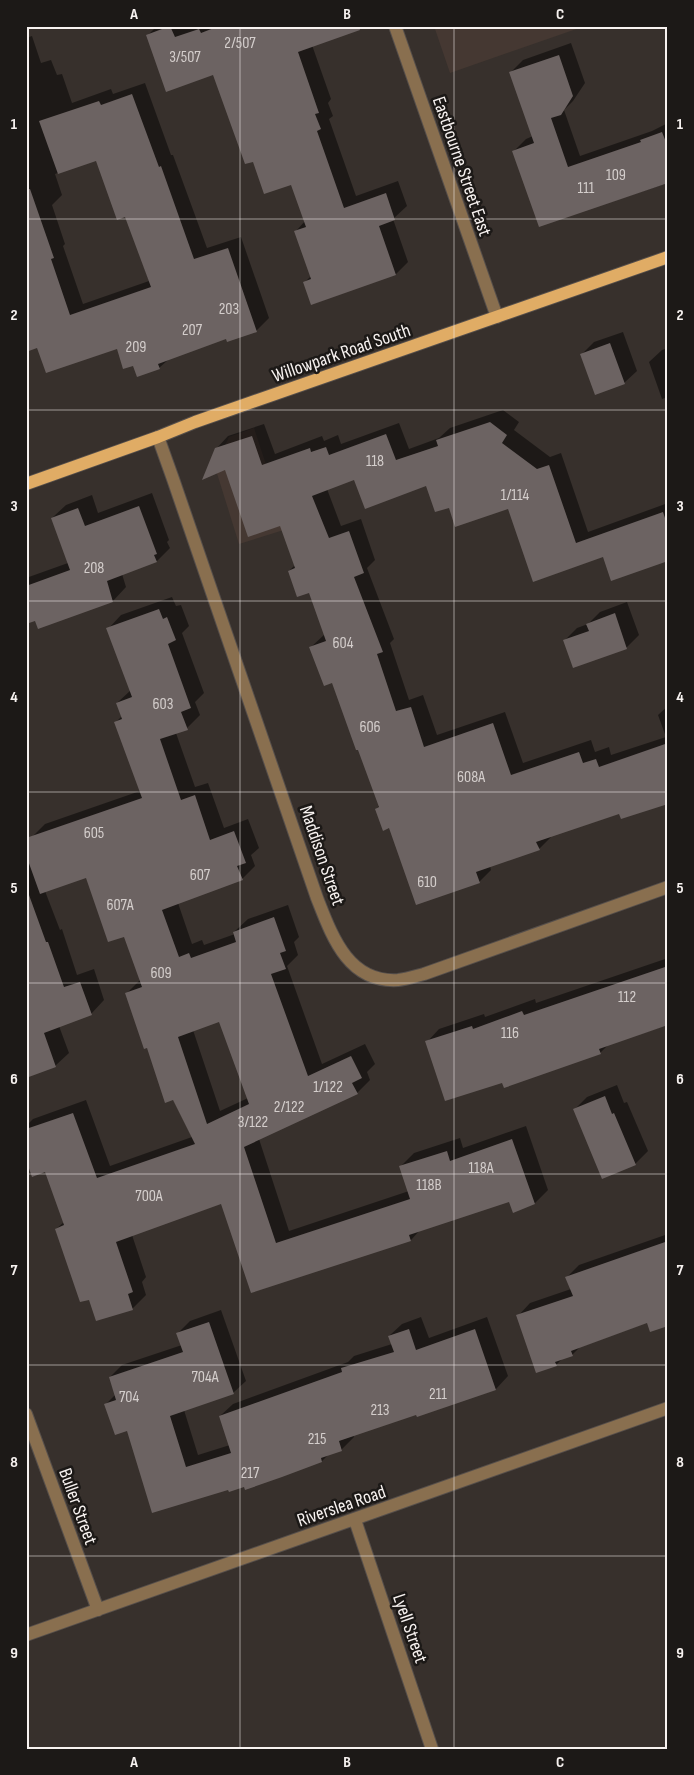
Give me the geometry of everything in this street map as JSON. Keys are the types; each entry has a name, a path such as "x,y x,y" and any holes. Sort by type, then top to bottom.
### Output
{"main road":[{"name":"Willowpark Road South","path":"26,484 196,422 668,257"}],"street":[{"name":"Eastbourne Street East","path":"395,26 497,317"},
{"name":"Maddison Street","path":"158,437 317,898 334,939 347,958 361,972 380,978 398,980 424,974 668,887"},
{"name":"Riverslea Road","path":"26,1635 668,1408"},
{"name":"Buller Street","path":"26,1414 98,1610"},
{"name":"Lyell Street","path":"355,1520 432,1749"}],"shaded area":[{"path":"434,26 585,26 450,73"},
{"path":"254,428 287,529 239,544 215,467 229,437"}],"building":[{"path":"170,26 175,37 199,29 201,33 219,26 359,26 360,30 298,52 319,113 315,114 321,129 317,131 344,208 386,193 395,220 379,226 396,275 311,305 303,282 311,279 294,231 306,227 291,185 264,194 253,162 245,164 213,75 166,92 146,35"},
{"path":"559,55 573,96 561,115 551,118 568,167 641,142 640,140 662,132 668,147 668,183 539,227 512,151 534,143 509,72"},
{"path":"132,94 159,167 161,166 194,259 228,248 257,332 227,342 226,339 158,364 160,369 137,377 133,366 123,369 117,349 46,373 37,348 26,352 26,189 30,189 54,258 51,259 70,315 151,287 125,217 117,220 96,161 58,174 39,121 99,101 101,105"},
{"path":"610,343 625,384 595,395 580,354"},
{"path":"490,422 507,435 502,443 537,469 549,465 576,543 663,512 668,527 668,561 611,581 603,557 533,582 508,509 455,527 449,508 435,512 426,486 365,509 354,480 312,496 329,538 349,531 364,573 354,577 383,652 377,654 396,711 411,707 424,747 493,723 511,775 579,752 583,763 596,759 599,767 668,743 668,804 621,819 619,814 536,842 540,850 476,872 480,883 416,905 389,828 383,831 375,809 379,807 332,683 324,686 309,647 326,641 309,593 297,597 288,571 295,568 280,526 248,537 225,470 202,480 215,448 252,436 262,465 310,448 311,452 326,447 329,455 386,434 396,460 438,446 436,440"},
{"path":"139,506 157,554 154,555 157,562 107,581 113,602 38,629 35,621 26,624 26,586 70,570 51,518 78,508 85,526"},
{"path":"159,609 163,619 167,617 176,640 168,644 191,708 181,712 188,730 160,739 181,800 195,795 210,840 234,831 246,863 237,866 243,880 162,910 179,957 189,953 191,958 236,942 233,932 274,917 286,951 280,953 286,969 271,974 308,1076 351,1056 362,1078 352,1083 358,1094 244,1147 276,1243 410,1199 399,1166 447,1151 450,1161 512,1139 535,1204 513,1213 509,1202 409,1235 411,1241 251,1293 221,1204 116,1242 133,1292 128,1294 133,1310 96,1321 89,1300 80,1302 55,1229 64,1225 45,1172 32,1177 26,1160 26,1129 73,1113 97,1178 195,1144 173,1100 165,1103 147,1048 144,1049 125,993 142,987 124,937 108,942 86,878 40,894 26,855 26,838 142,798 114,722 122,719 116,703 132,697 106,628","holes":["219,1022 249,1104 207,1124 178,1037"]},
{"path":"615,613 627,649 573,668 563,640 589,631 586,624"},
{"path":"29,895 64,987 80,982 92,1015 44,1033 56,1067 26,1078 26,896"},
{"path":"668,966 668,1025 599,1049 601,1054 504,1088 502,1083 445,1101 425,1041 472,1026 473,1029 522,1011 524,1015"},
{"path":"605,1096 636,1165 602,1179 573,1109"},
{"path":"668,1241 668,1326 650,1332 647,1323 571,1351 573,1356 555,1362 557,1366 536,1373 516,1315 573,1296 565,1277"},
{"path":"209,1322 234,1394 170,1416 186,1467 231,1453 219,1416 342,1372 341,1368 394,1352 388,1336 409,1329 416,1350 475,1329 496,1390 339,1441 342,1451 321,1458 322,1462 282,1477 245,1490 244,1487 229,1492 228,1490 152,1513 127,1431 115,1435 104,1404 116,1400 109,1377 183,1352 176,1333"}]}
